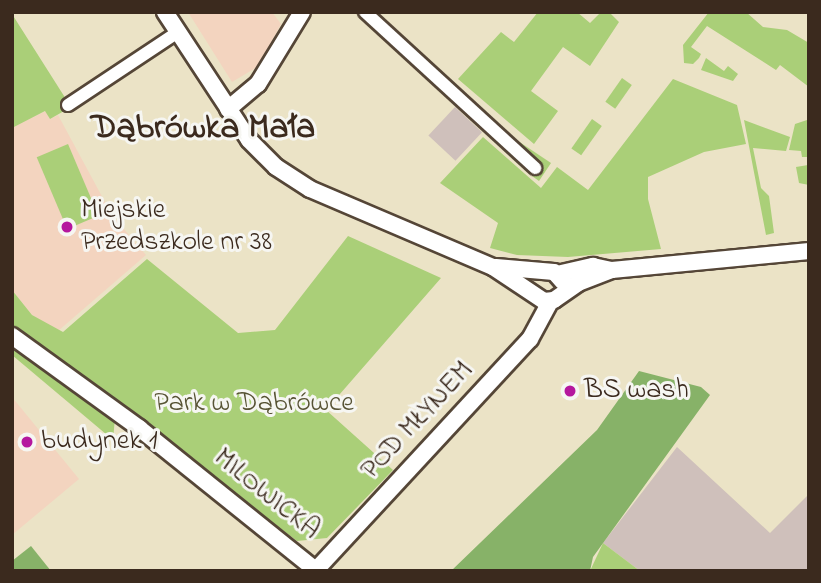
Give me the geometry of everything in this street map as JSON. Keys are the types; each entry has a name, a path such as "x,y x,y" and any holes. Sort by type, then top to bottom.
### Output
{"street":[{"path":"165,12 228,109 261,154 310,189 494,267 549,297"},
{"path":"228,109 258,84 302,12"},
{"path":"365,12 535,168"},
{"path":"68,105 178,32"},
{"path":"494,267 550,273 593,266 612,270 809,251"},
{"path":"549,297 612,270"},
{"path":"549,297 564,285 550,273"},
{"name":"POD MŁYNEM","path":"316,570 530,339 549,297 535,282 550,273"},
{"name":"MILOWICKA","path":"12,336 139,428 316,570"}],"shaded area":[{"path":"188,12 272,12 281,24 259,66 232,82"},
{"path":"455,107 482,132 455,161 428,136"},
{"name":"Miejskie Przedszkole nr 38","path":"46,111 50,119 58,115 112,215 146,255 58,331 32,315 12,290 12,127"},
{"name":"budynek 1","path":"12,397 79,479 12,535"},
{"path":"677,447 770,533 809,494 809,571 640,571 603,543"}],"green space":[{"path":"538,12 577,12 590,23 601,12 609,12 619,22 590,66 563,47 531,91 558,111 534,144 458,79 501,32 514,42"},
{"path":"709,12 746,12 763,27 787,30 809,43 809,87 780,65 776,70 707,26 691,47 701,54 699,58 693,64 684,63 683,45"},
{"path":"12,14 71,107 50,119 45,111 12,128"},
{"path":"706,58 724,71 728,66 738,74 733,81 701,70"},
{"path":"622,78 632,85 615,109 605,102"},
{"path":"673,79 737,105 746,144 704,152 648,177 648,199 661,249 568,257 517,255 490,248 498,223 440,183 483,137 541,188 557,167 588,190"},
{"path":"592,119 602,126 581,155 571,148"},
{"path":"744,120 790,137 786,151 753,148 761,188 769,196 774,233 766,235"},
{"path":"807,120 809,185 799,183 796,167 808,165 807,157 802,157 801,151 789,150 795,124"},
{"path":"509,135 551,163 539,181 532,176 539,165"},
{"path":"68,144 98,216 67,229 37,157"},
{"name":"Park w Dąbrówce","path":"348,236 441,278 326,410 393,470 327,538 297,541 12,325 12,290 32,315 63,332 147,259 238,333 275,330"},
{"path":"12,345 115,418 113,440 12,355"},
{"path":"639,371 701,387 710,395 593,557 590,571 451,571 597,430"},
{"path":"603,543 640,571 590,571"},
{"path":"31,546 51,571 12,571 12,561"}],"place":[{"name":"Miejskie Przedszkole nr 38","path":"67,227"},
{"name":"BS wash","path":"570,391"},
{"name":"budynek 1","path":"27,442"}],"district":[{"name":"Dąbrówka Mała","path":"203,129"}]}
